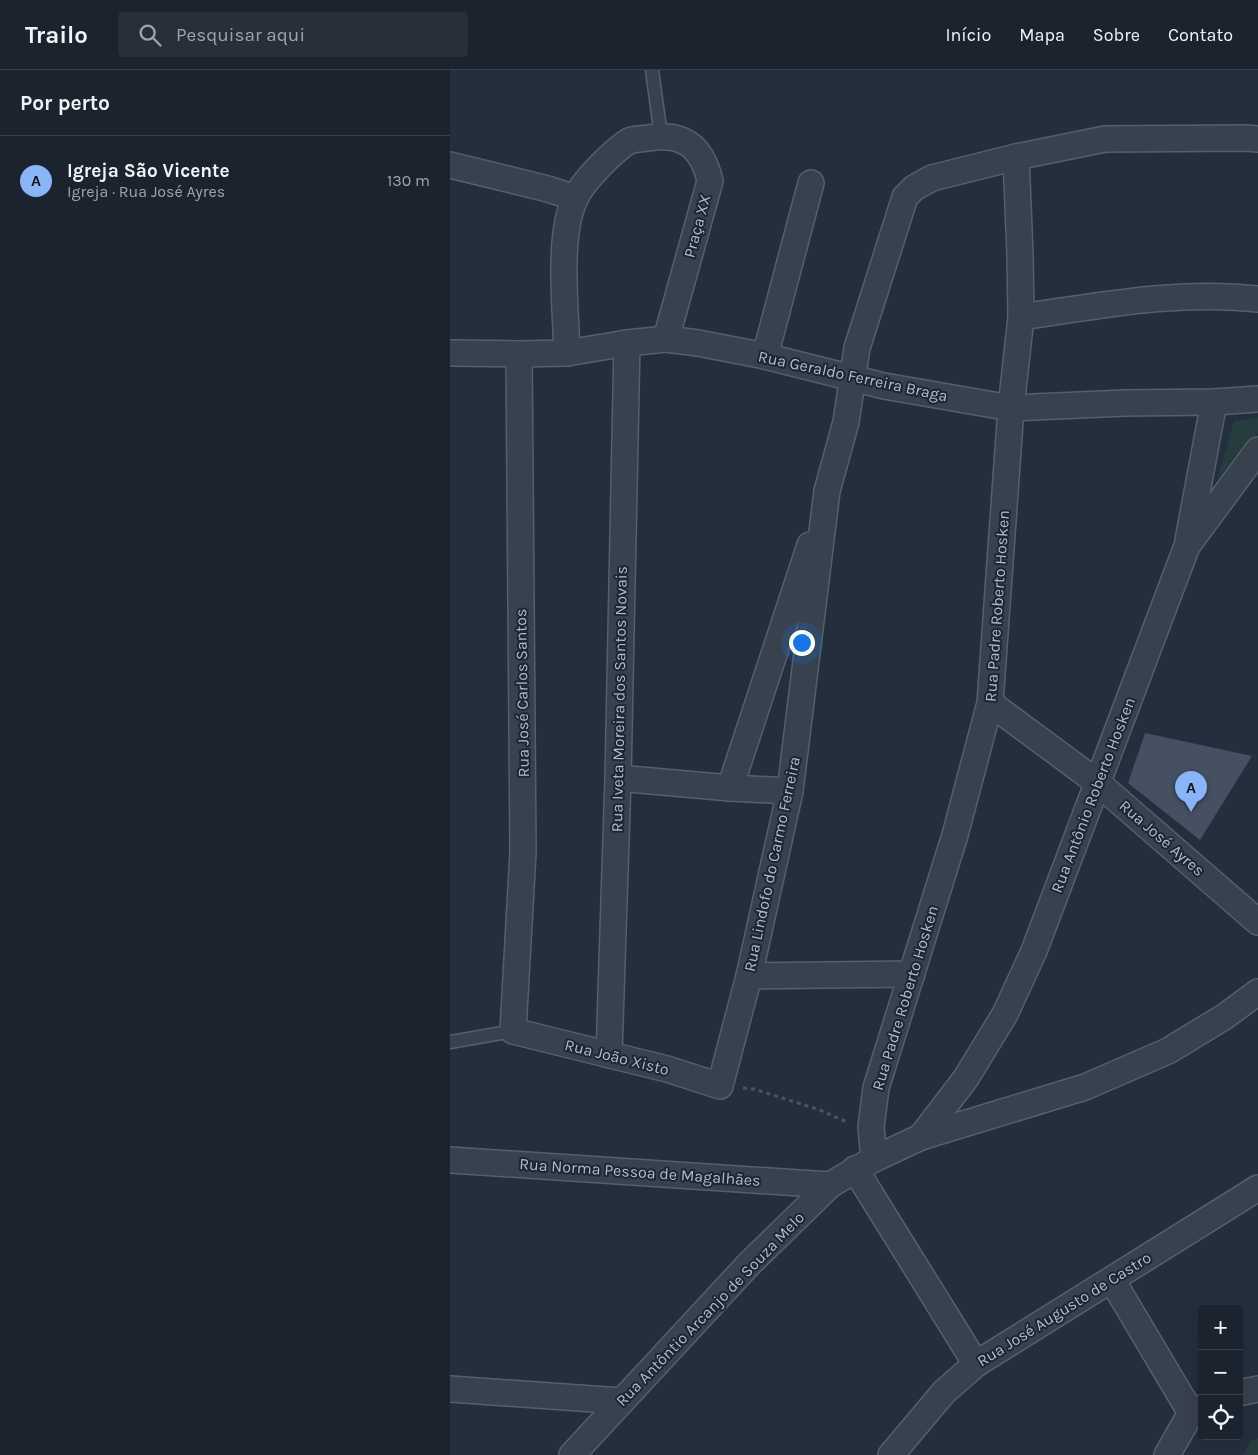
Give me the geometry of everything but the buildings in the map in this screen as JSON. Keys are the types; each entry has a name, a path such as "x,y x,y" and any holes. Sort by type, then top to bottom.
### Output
{"street":[{"name":"Praça XX","path":"567,353 566,232 575,198 593,173 610,156 631,140 661,136 673,137 687,142 706,164 710,181 666,339"},
{"name":"Rua Lindofo do Carmo Ferreira","path":"730,788 827,491 846,422 857,348 905,197 914,188 932,178 1016,157 1106,139 1258,139"},
{"name":"Rua Padre Roberto Hosken","path":"864,1164 876,1088 955,835 990,703 1011,408 1021,317 1016,157"},
{"path":"450,165 575,198"},
{"path":"764,356 811,182"},
{"path":"1021,317 1173,297 1211,296 1258,299"},
{"name":"Rua Geraldo Ferreira Braga","path":"450,353 567,353 627,343 666,339 698,343 764,356 884,386 1011,408 1258,399"},
{"name":"Rua Iveta Moreira dos Santos Novais","path":"609,1055 618,778 627,343"},
{"name":"Rua José Carlos Santos","path":"514,1031 524,852 519,354"},
{"path":"1186,546 1214,402"},
{"name":"Rua Antônio Roberto Hosken","path":"921,1137 966,1078 1005,1014 1034,951 1186,546 1258,450"},
{"name":"Rua Lindofo do Carmo Ferreira","path":"720,1086 749,976 790,791 827,491"},
{"name":"Rua José Ayres","path":"990,703 1098,783 1258,922"},
{"path":"618,778 730,788 790,791"},
{"path":"749,976 912,974"},
{"name":"Rua Antôntio Arcanjo de Souza Melo","path":"572,1455 749,1264 830,1185 864,1164 921,1137 1085,1087 1168,1051 1224,1017 1258,992"},
{"name":"Rua João Xisto","path":"514,1031 666,1069 720,1086"},
{"name":"Rua Norma Pessoa de Magalhães","path":"450,1160 830,1185"},
{"path":"864,1164 976,1364"},
{"name":"Rua José Augusto de Castro","path":"891,1455 944,1392 976,1364 1258,1188"},
{"path":"1112,1280 1196,1410 1167,1455"},
{"path":"450,1389 622,1401"},
{"path":"1243,1392 1258,1389"}],"lane":[{"path":"652,70 661,136"},
{"path":"450,1042 514,1031"}],"path":[{"path":"720,1086 754,1089 820,1110 842,1120 871,1127"}],"green space":[{"path":"1258,418 1258,433 1232,460 1217,481 1234,421"},
{"path":"1258,1438 1258,1455 1243,1455 1251,1441"}],"place":[{"name":"Igreja São Vicente","path":"1191,812"}]}
